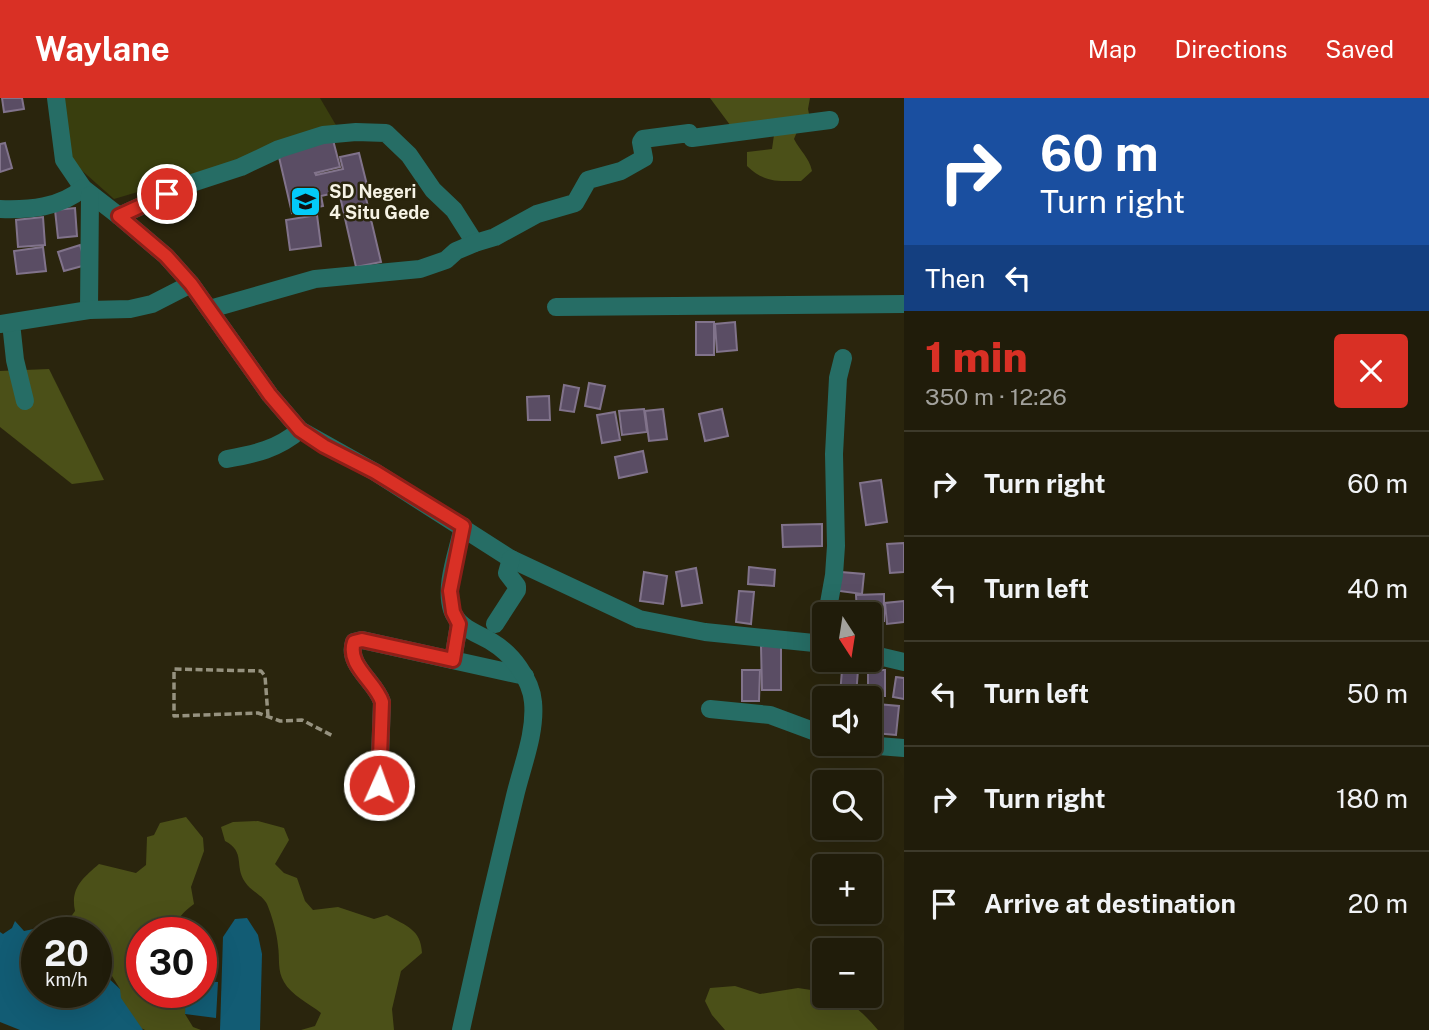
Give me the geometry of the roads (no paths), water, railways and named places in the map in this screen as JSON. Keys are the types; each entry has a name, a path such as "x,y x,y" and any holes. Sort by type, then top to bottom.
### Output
{"street":[{"path":"56,98 64,160 86,192 166,256 191,284 270,395 300,430 324,446 375,472 511,559 639,619 705,632 812,643"},
{"path":"210,309 315,279 421,269 446,260 456,251 495,237 537,214 575,203 588,180 621,171 644,158 641,142 643,139 689,133 692,138 830,120"},
{"path":"119,216 192,183 323,135 386,133 409,155 433,190 454,210 475,243"},
{"path":"0,209 37,208 60,203 86,192"},
{"path":"86,192 89,310"},
{"path":"25,401 5,323 89,310 130,309 152,304 191,284"},
{"path":"556,307 904,304"},
{"path":"829,602 835,556 834,454 838,378 843,358"},
{"path":"227,460 264,452 289,440 300,430"},
{"path":"461,1030 534,717 533,699 524,676 506,653 459,624 453,612 450,591 463,526"},
{"path":"495,624 517,590 507,573 511,559"},
{"path":"453,660 459,624"},
{"path":"379,785 382,702 380,693 366,678 352,654 354,642 362,640 524,676"},
{"path":"882,657 904,662"},
{"path":"710,709 769,715 812,731"},
{"path":"882,746 904,748"}],"water":[{"path":"247,918 258,935 262,954 260,1030 220,1030 223,937 235,919"},
{"path":"15,921 21,928 21,1008 112,1008 112,981 120,989 126,1008 143,1030 20,1030 0,1022 0,932 3,934 12,928"},
{"path":"185,1008 217,1008 216,1018 185,1014"}],"place":[{"name":"SD Negeri 4 Situ Gede","path":"306,201"}]}
